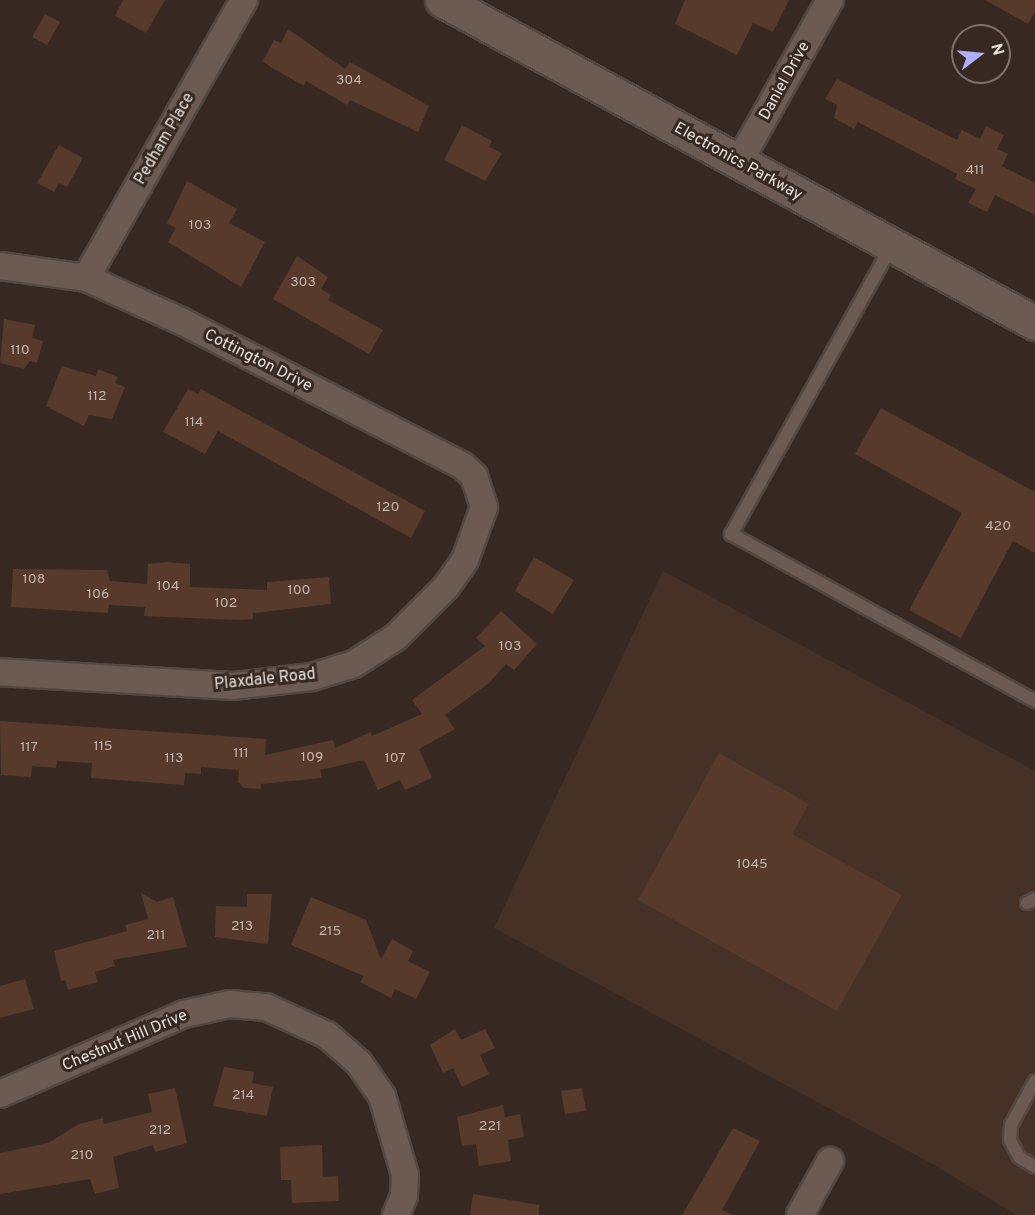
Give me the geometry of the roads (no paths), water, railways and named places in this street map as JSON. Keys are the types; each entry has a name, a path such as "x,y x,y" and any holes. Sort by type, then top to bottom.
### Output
{"main road":[{"name":"Electronics Parkway","path":"442,0 1035,323"}],"street":[{"name":"Pedham Place","path":"86,278 244,0"},
{"name":"Daniel Drive","path":"739,162 830,0"},
{"name":"Cottington Drive","path":"0,266 86,278 182,321 463,466 474,476 484,507"},
{"name":"Plaxdale Road","path":"0,672 233,686 312,677 354,664 396,637 447,586 465,560 484,507"},
{"name":"Chestnut Hill Drive","path":"0,1094 184,1014 230,1004 266,1007 327,1035 359,1063 382,1096 405,1175 404,1196 396,1215"},
{"path":"800,1215 830,1161"}],"lane":[{"path":"892,246 731,534 1035,701"},
{"path":"1035,1081 1011,1125 1010,1140 1019,1157 1035,1167"}]}
